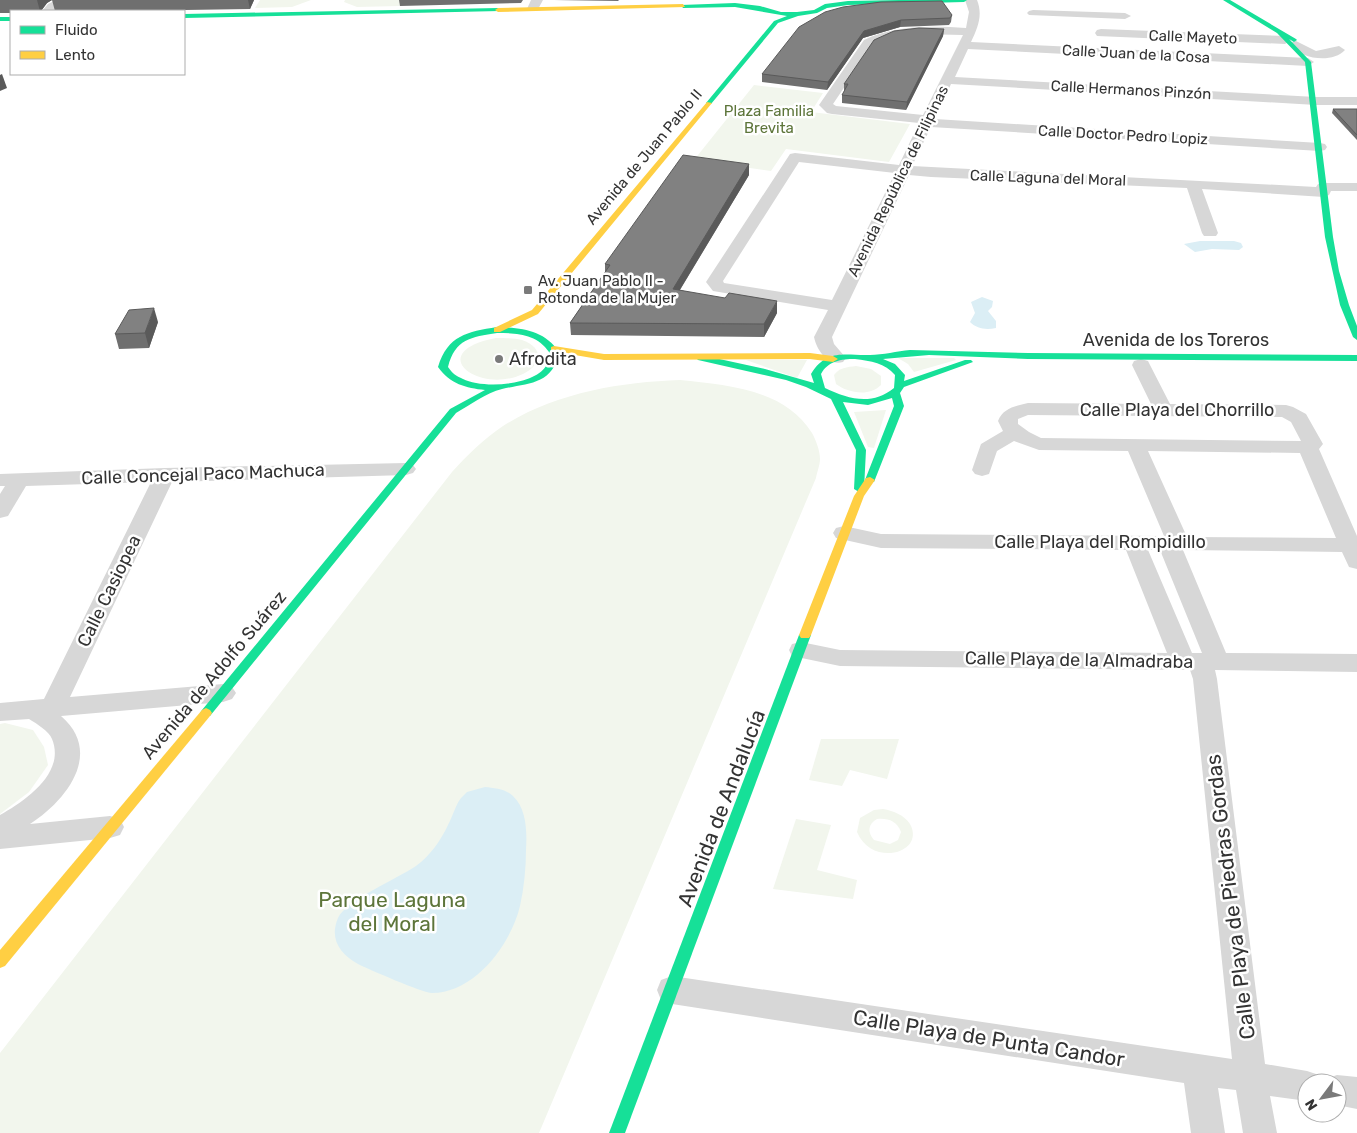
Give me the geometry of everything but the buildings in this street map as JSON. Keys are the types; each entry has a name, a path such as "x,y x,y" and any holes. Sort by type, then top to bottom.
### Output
{"street":[{"path":"49,10 52,6 66,0"},
{"path":"824,2 964,0"},
{"name":"Avenida República de Filipinas","path":"835,358 824,346 823,337 976,18 976,10 971,0"},
{"path":"1226,0 1293,42 1308,58"},
{"path":"304,13 327,2 343,10 341,13"},
{"name":"Avenida de Juan Pablo II","path":"496,330 535,312 774,17 815,12 824,2"},
{"path":"185,16 341,13 535,4 735,5 759,3 774,17"},
{"path":"1034,13 1125,16"},
{"name":"Calle Juan de la Cosa","path":"927,122 832,110 827,108 826,105 868,43 877,37 914,32 967,38 1308,58 1338,50 1298,42"},
{"name":"Calle Mayeto","path":"1101,33 1282,36"},
{"path":"1282,36 1298,42 1308,58 1316,101 1323,189 1334,267 1357,337"},
{"name":"Calle Hermanos Pinzón","path":"946,80 1316,101 1357,101"},
{"name":"Calle Doctor Pedro Lopiz","path":"927,122 1320,146"},
{"name":"Calle Laguna del Moral","path":"838,306 719,286 714,282 795,157 931,173 1323,189 1357,187"},
{"path":"1193,184 1210,233"},
{"path":"535,312 539,324 536,335"},
{"path":"453,411 456,390 444,366 444,358 448,350 456,342 468,336 496,330 511,330 536,335 547,341 554,349 555,358 551,367 543,375 530,382 497,388 476,386 456,390"},
{"path":"554,349 604,357 810,356 835,358 859,356 882,361 897,372 901,378 898,389"},
{"name":"Avenida de los Toreros","path":"870,358 888,354 1357,358"},
{"name":"Avenida de los Toreros","path":"836,398 862,402 887,398 898,389 959,364 995,356"},
{"path":"551,367 604,357"},
{"path":"701,358 743,366 820,388 836,398"},
{"path":"820,388 815,381 818,368 835,358"},
{"path":"1141,365 1163,410"},
{"name":"Avenida de Adolfo Suárez","path":"0,961 223,693 453,411 478,396 497,388"},
{"name":"Avenida de Andalucía","path":"617,1133 844,534 859,496 872,477 899,406 898,389"},
{"name":"Avenida de Andalucía","path":"836,398 861,450 859,496"},
{"name":"Calle Playa del Chorrillo","path":"1028,409 1163,410 1286,411 1298,418 1313,444 1308,447 1039,444 1024,440 1013,433 1008,424 1009,417 1015,411 1028,409"},
{"path":"982,470 988,448 1013,433"},
{"path":"1135,445 1173,542 1200,661"},
{"path":"1308,447 1354,550"},
{"name":"Calle Concejal Paco Machuca","path":"10,480 165,474 406,469"},
{"name":"Calle Casiopea","path":"43,708 165,474"},
{"path":"0,512 10,480"},
{"name":"Calle Playa del Rompidillo","path":"844,534 881,541 1173,542 1354,550"},
{"path":"1134,542 1200,661"},
{"name":"Calle Playa de la Almadraba","path":"801,650 840,658 1357,662"},
{"name":"Calle Playa de Piedras Gordas","path":"1200,661 1205,679 1250,1077 1260,1133"},
{"path":"0,712 223,693"},
{"path":"0,828 21,817 51,792 66,767 68,756 65,738 43,708"},
{"path":"0,838 110,827"},
{"name":"Calle Playa de Punta Candor","path":"672,990 1297,1084"},
{"path":"1199,1070 1208,1133"}],"green space":[{"path":"260,0 311,0 292,7 255,8"},
{"path":"345,0 402,0 400,6 357,7 344,2"},
{"name":"Plaza Familia Brevita","path":"754,85 823,93 811,112 910,124 889,162 786,149 771,171 694,160"},
{"path":"496,338 519,339 529,343 534,347 538,356 534,366 523,374 506,379 490,379 475,376 465,369 461,361 463,352 474,344"},
{"path":"898,358 954,358 956,360 914,372 908,364"},
{"path":"746,360 807,360 797,378"},
{"path":"856,366 871,369 881,376 881,385 871,391 859,392 846,390 836,384 834,375 838,371"},
{"name":"Parque Laguna del Moral","path":"680,380 735,387 771,398 787,407 801,418 812,433 819,449 820,464 816,478 539,1133 0,1133 0,1053 452,472 496,431 544,405 588,391 634,383"},
{"path":"886,410 874,448 868,447 854,412"},
{"path":"5,723 33,730 44,747 48,765 29,792 0,814 0,724"},
{"path":"821,739 899,739 887,779 850,770 842,786 809,780"},
{"path":"883,809 891,811 908,821 913,834 911,843 904,849 885,853 874,850 864,843 857,832 860,818 874,810","holes":["877,819 892,821 897,825 901,832 898,840 890,844 874,840 870,834 870,826"]},
{"path":"796,819 831,825 817,870 857,880 853,899 773,889"}],"shaded area":[{"path":"1200,241 1234,241 1241,243 1243,247 1239,250 1212,249 1195,252 1184,244"},
{"path":"982,297 993,301 992,307 988,311 996,321 996,328 982,328 970,322 975,313 971,302"},
{"path":"485,787 503,790 518,801 524,814 526,829 525,871 520,906 508,936 489,964 463,985 448,991 432,993 364,967 346,956 338,945 335,933 338,918 343,911 361,897 421,862 442,836 461,798 467,792"}],"traffic: fast":[{"path":"683,6 735,5 760,8 781,14 797,14 815,12 825,6 848,3 964,0"},
{"path":"1226,0 1294,40"},
{"path":"185,16 498,10"},
{"path":"709,103 776,22 797,14"},
{"path":"0,19 10,19"},
{"path":"1279,31 1308,62 1324,202 1335,271 1344,305 1357,337"},
{"path":"497,330 521,331 537,336 549,345 554,352 552,365 543,375 529,382 512,386 476,386 461,382 450,376 443,367 450,349 456,343 470,335 497,330"},
{"path":"870,358 910,353 1028,356 1357,358"},
{"path":"701,358 790,378 836,397 856,402 868,402 889,396 899,389 900,375 893,367 882,361 855,356 837,358 823,364 816,374 820,388"},
{"path":"901,385 968,362"},
{"path":"206,713 453,411 478,396 497,388"},
{"path":"870,480 899,406 895,393"},
{"path":"836,398 861,450 859,489"},
{"path":"617,1133 805,635"}],"traffic: slow":[{"path":"498,10 683,6"},
{"path":"497,330 535,312 709,103"},
{"path":"554,349 604,357 810,356 833,359"},
{"path":"805,635 859,496 870,480"},
{"path":"0,961 206,713"}],"place":[{"name":"Av. Juan Pablo II - Rotonda de la Mujer","path":"528,290"},
{"name":"Afrodita","path":"499,359"}]}
